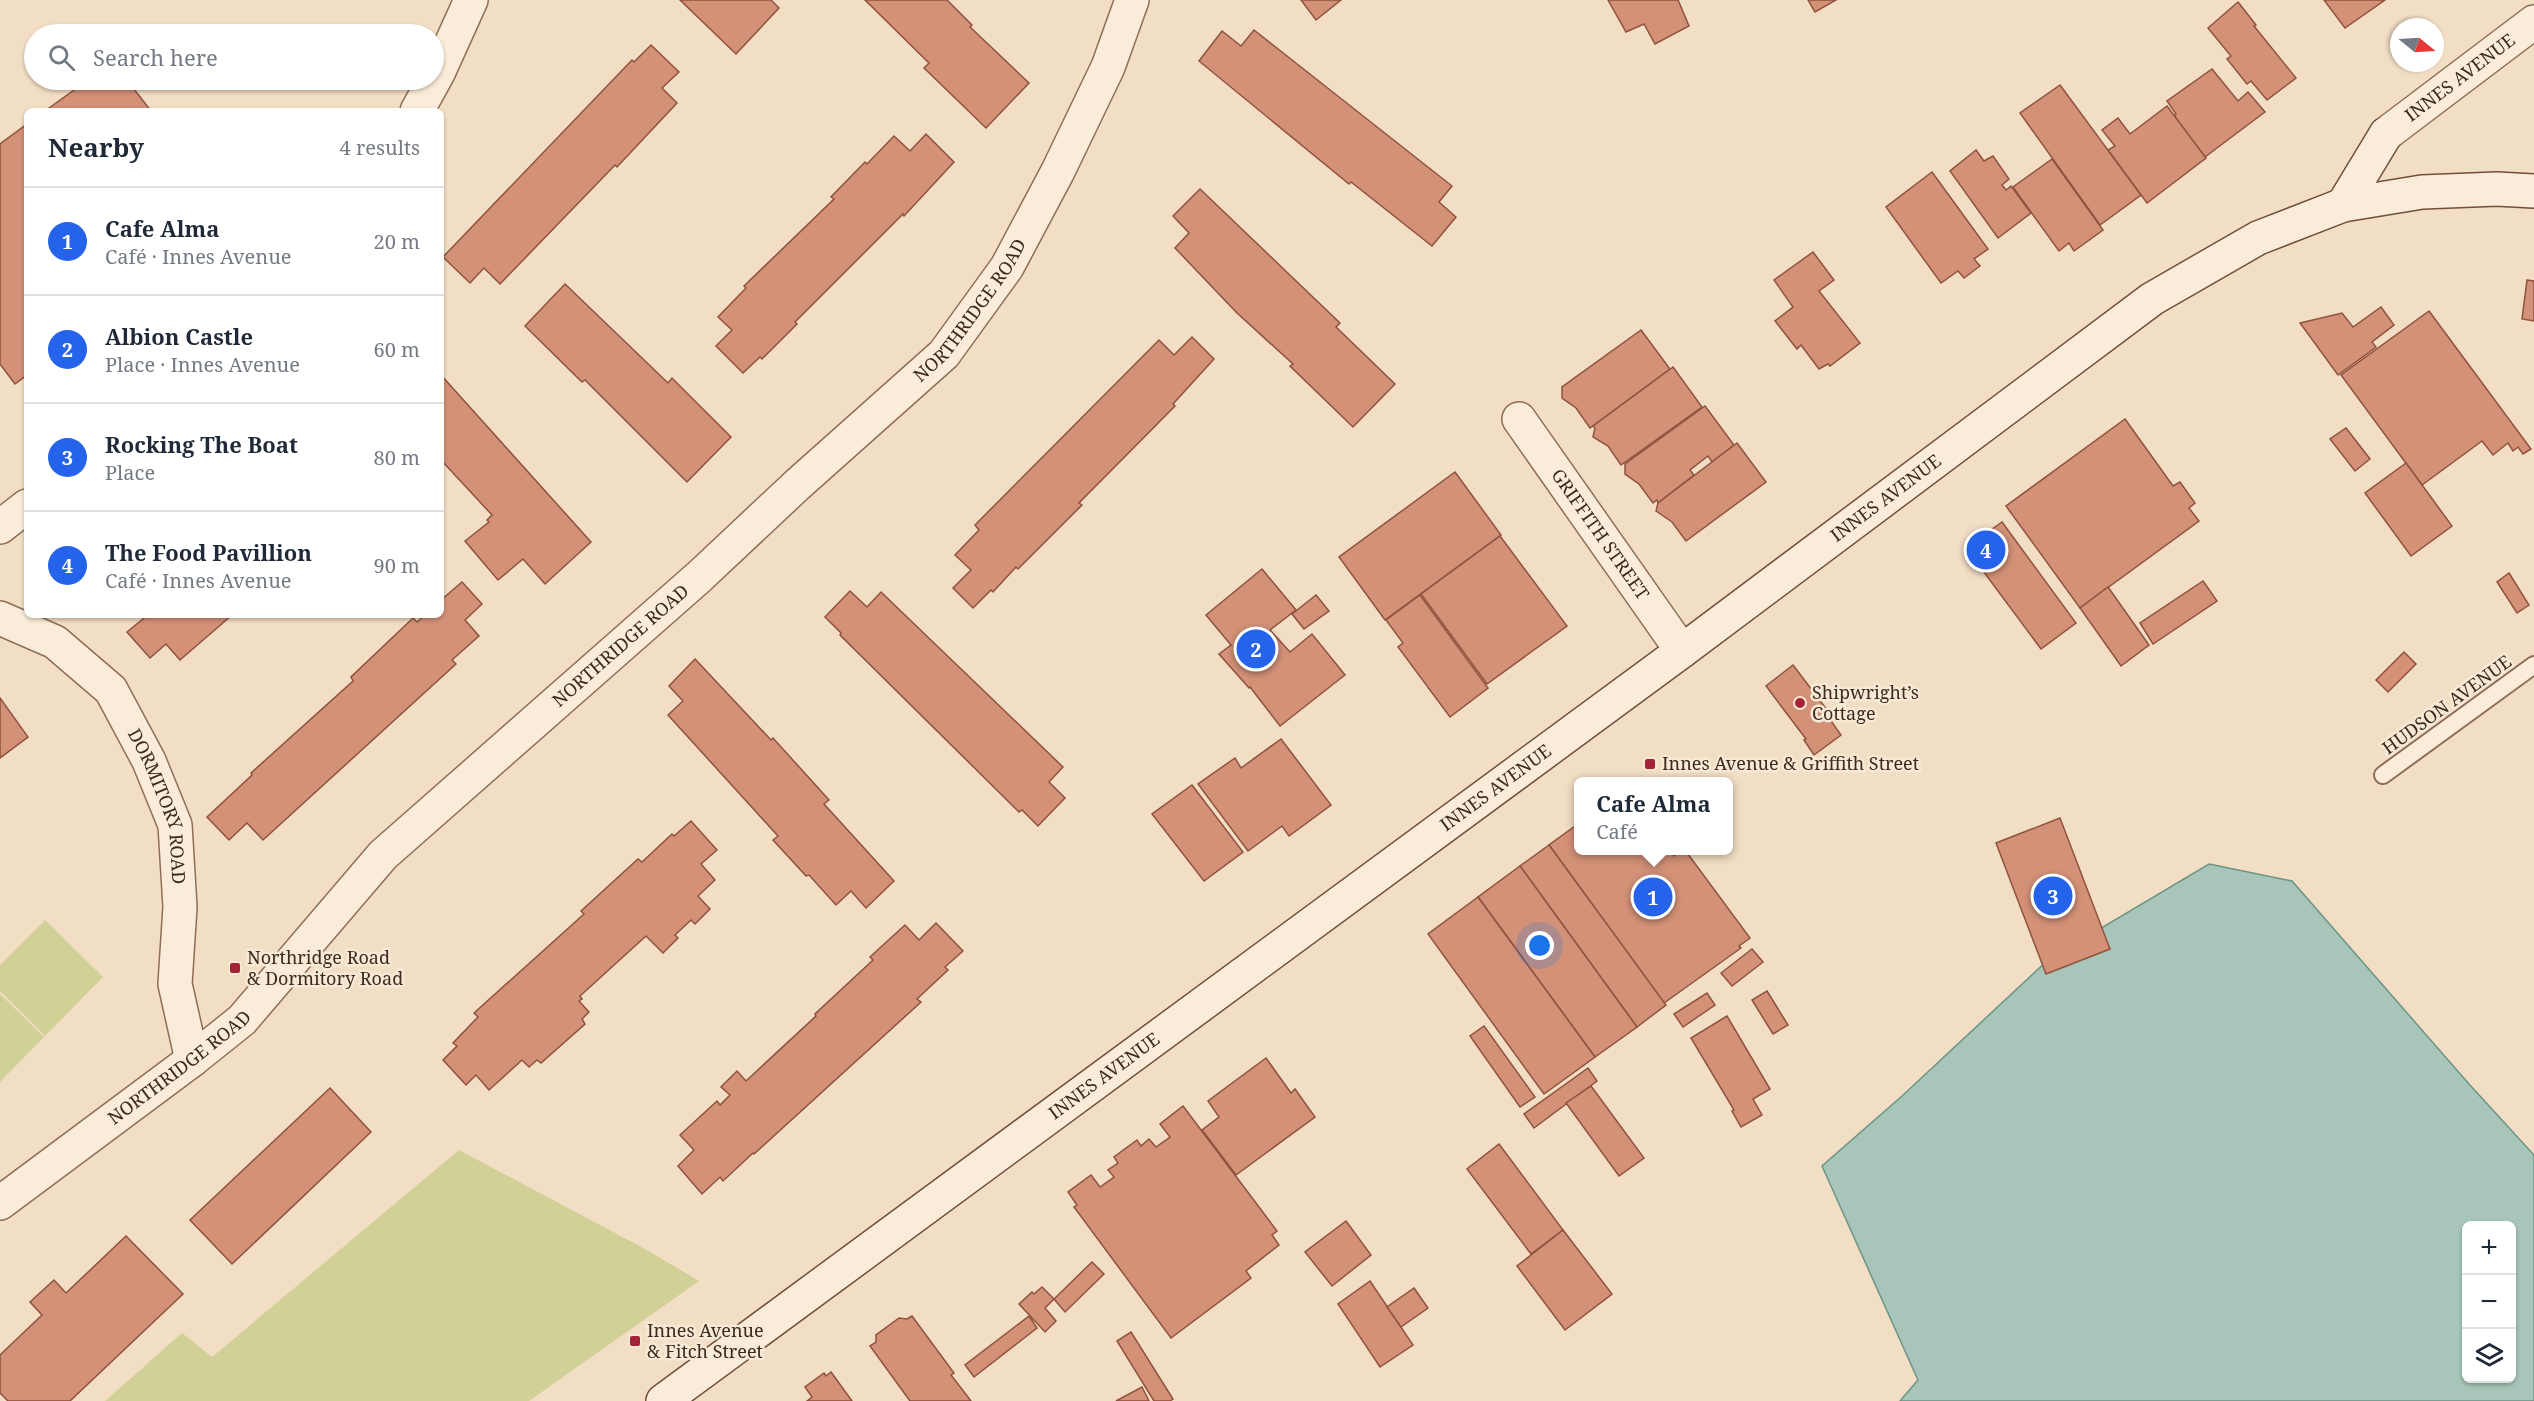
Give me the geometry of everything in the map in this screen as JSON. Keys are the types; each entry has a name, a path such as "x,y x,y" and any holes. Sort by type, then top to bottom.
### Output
{"street":[{"path":"444,60 471,0"},
{"name":"NORTHRIDGE ROAD","path":"0,1203 242,1020 383,855 699,577 797,485 944,354 1007,267 1058,171 1108,67 1132,0"},
{"name":"INNES AVENUE","path":"2343,206 2386,134 2534,22"},
{"path":"419,108 429,90"},
{"name":"INNES AVENUE","path":"663,1401 1682,651 2151,299 2258,238 2343,206 2422,192 2497,189 2534,191"},
{"name":"GRIFFITH STREET","path":"1519,419 1682,651"},
{"path":"0,527 24,508"},
{"name":"DORMITORY ROAD","path":"0,618 55,642 111,690 149,761 175,825 180,907 176,984 192,1060"}],"lane":[{"name":"HUDSON AVENUE","path":"2383,775 2534,665"}],"shaded area":[{"path":"2209,864 2292,881 2534,1155 2534,1401 1900,1401 1918,1380 1822,1166 1902,1096 2049,959"},
{"path":"45,920 103,977 45,1036 0,991 0,965"},
{"path":"0,994 44,1037 0,1082"},
{"path":"459,1150 647,1250 699,1281 529,1401 105,1401 182,1333 212,1357"}],"building":[{"path":"680,0 771,0 779,8 736,54"},
{"path":"865,0 947,0 972,25 970,27 1029,83 986,128 924,68 929,63"},
{"path":"1301,0 1341,0 1316,20"},
{"path":"1608,0 1678,0 1689,26 1655,44 1644,24 1626,32"},
{"path":"1808,0 1836,0 1815,12"},
{"path":"2324,0 2385,0 2345,28"},
{"path":"2238,2 2256,25 2254,26 2296,78 2267,100 2251,81 2247,84 2227,59 2231,56 2208,28"},
{"path":"1254,30 1452,186 1439,202 1456,217 1432,246 1351,182 1349,184 1199,61 1222,31 1241,46"},
{"path":"651,45 679,72 662,88 677,103 617,167 615,165 500,284 484,268 470,283 444,256 632,60 634,62"},
{"path":"2212,69 2238,101 2248,92 2265,112 2205,157 2174,116 2176,114 2167,101"},
{"path":"2060,85 2141,195 2100,225 2020,113"},
{"path":"74,90 135,90 149,108 49,108"},
{"path":"2167,106 2206,158 2147,203 2108,150 2115,146 2102,130 2118,118 2130,134"},
{"path":"24,126 24,377 15,384 0,364 0,144"},
{"path":"926,134 954,162 904,216 903,214 795,322 797,324 762,359 760,357 743,373 716,346 732,330 718,317 746,288 744,286 834,199 831,197 865,162 867,164 894,136 910,151"},
{"path":"1976,150 1984,161 1993,156 2009,179 2002,185 2006,190 2011,186 2031,213 1998,238 1950,171"},
{"path":"2052,159 2103,230 2074,251 2069,243 2059,251 2013,187"},
{"path":"1932,172 1988,249 1974,259 1980,266 1964,278 1958,271 1941,283 1886,207"},
{"path":"1200,189 1340,323 1336,327 1395,384 1353,427 1290,366 1293,364 1237,313 1175,248 1189,233 1173,216"},
{"path":"1813,252 1834,280 1819,291 1860,343 1830,366 1828,364 1819,369 1801,345 1797,349 1775,321 1793,307 1774,280"},
{"path":"2527,280 2534,281 2534,321 2522,319"},
{"path":"565,284 668,383 672,378 731,437 687,482 585,380 582,382 525,326"},
{"path":"2381,307 2394,325 2372,342 2376,347 2338,375 2300,323 2342,313 2353,327"},
{"path":"2429,311 2531,449 2523,454 2518,447 2513,451 2508,443 2493,455 2482,441 2422,485 2341,375"},
{"path":"1641,330 1670,369 1590,428 1576,408 1562,398 1562,387"},
{"path":"1192,337 1214,359 1173,404 1175,406 1079,503 1082,505 1018,569 1016,567 993,592 991,590 973,608 953,588 971,570 955,555 979,530 975,525 1159,340 1174,355"},
{"path":"1673,367 1702,407 1621,465 1608,446 1593,437 1595,428 1593,426"},
{"path":"444,378 591,542 545,584 523,559 498,580 465,541 489,522 487,520 492,515 444,463"},
{"path":"1705,406 1734,445 1712,462 1708,456 1690,470 1694,475 1658,503 1657,500 1653,503 1639,484 1625,474 1625,464"},
{"path":"2125,419 2173,486 2180,482 2195,503 2189,508 2199,521 2080,608 2006,506"},
{"path":"2346,428 2370,459 2355,471 2330,439"},
{"path":"1737,443 1766,482 1686,541 1672,522 1656,511 1658,503"},
{"path":"2406,463 2452,526 2411,556 2365,493"},
{"path":"1455,472 1501,535 1385,620 1339,557"},
{"path":"2002,522 2076,623 2041,649 1966,548"},
{"path":"1500,536 1567,626 1487,684 1421,594"},
{"path":"1262,569 1296,610 1270,630 1290,652 1312,634 1345,675 1280,726 1250,687 1219,654 1231,645 1206,615"},
{"path":"2509,573 2529,605 2517,613 2497,582"},
{"path":"2203,581 2217,601 2153,644 2140,623"},
{"path":"462,582 482,604 465,620 479,636 452,660 456,664 263,840 247,823 229,840 207,817 252,775 251,773 353,681 351,677 413,618 417,622 422,618 444,618 444,597"},
{"path":"2108,587 2149,645 2121,666 2080,608"},
{"path":"850,591 867,607 881,592 1063,767 1049,782 1065,798 1038,826 1022,810 1019,812 840,635 841,633 825,617"},
{"path":"1316,595 1329,611 1304,629 1292,614"},
{"path":"1420,595 1488,688 1450,717 1398,647 1403,643 1386,620"},
{"path":"144,618 229,618 180,660 166,644 150,658 127,632"},
{"path":"2404,652 2416,664 2388,692 2376,680"},
{"path":"695,659 771,740 773,738 829,800 824,804 894,881 866,908 851,891 836,905 809,875 806,876 773,840 778,836 668,715 683,701 669,686"},
{"name":"Shipwright’s Cottage","path":"1793,665 1834,719 1831,721 1841,735 1814,755 1804,740 1806,739 1766,686"},
{"path":"0,698 28,737 0,758"},
{"path":"1281,739 1331,805 1289,836 1282,826 1248,851 1198,784 1235,758 1241,768"},
{"path":"1192,785 1243,852 1204,881 1152,814"},
{"path":"2060,818 2110,949 2046,974 1996,843"},
{"path":"691,821 717,850 701,864 715,880 698,896 710,909 695,924 691,920 675,935 678,938 663,953 646,936 580,996 582,999 579,1001 589,1012 582,1019 585,1024 541,1063 537,1060 529,1067 522,1060 489,1090 476,1075 466,1085 443,1060 457,1046 453,1043 478,1017 474,1013 584,914 581,911 638,859 642,862 672,834 674,836"},
{"path":"1574,827 1574,855 1689,855 1750,938 1739,946 1741,948 1664,1003 1549,845"},
{"path":"1549,845 1666,1005 1637,1027 1520,866"},
{"path":"1520,866 1637,1027 1595,1057 1478,897"},
{"path":"1478,897 1595,1057 1544,1094 1428,934"},
{"path":"936,923 963,951 945,967 948,970 917,999 921,1002 754,1154 723,1181 720,1177 702,1194 678,1166 694,1150 680,1135 717,1101 720,1105 730,1095 721,1087 737,1071 746,1081 816,1016 815,1014 873,960 870,957 905,925 919,940"},
{"path":"1752,949 1763,962 1732,986 1721,973"},
{"path":"1767,991 1788,1025 1773,1034 1752,1000"},
{"path":"1707,993 1715,1005 1683,1027 1674,1014"},
{"path":"1727,1016 1770,1089 1753,1099 1762,1115 1741,1127 1732,1111 1734,1110 1691,1038"},
{"path":"1484,1026 1535,1097 1520,1107 1470,1036"},
{"path":"1266,1058 1291,1093 1295,1089 1315,1117 1236,1175 1202,1130 1219,1117 1208,1101"},
{"path":"1588,1068 1597,1081 1534,1128 1524,1114"},
{"path":"1591,1086 1644,1158 1619,1176 1566,1103"},
{"path":"330,1088 371,1132 232,1264 190,1220"},
{"path":"1183,1106 1277,1231 1272,1235 1279,1245 1246,1271 1251,1278 1171,1338 1074,1207 1077,1205 1068,1192 1091,1175 1100,1187 1114,1177 1108,1170 1118,1163 1114,1157 1137,1140 1141,1146 1149,1139 1156,1147 1170,1137 1160,1124"},
{"path":"1499,1144 1563,1230 1531,1254 1467,1169"},
{"path":"1346,1221 1371,1255 1332,1286 1305,1252"},
{"path":"1563,1230 1612,1294 1565,1330 1517,1266"},
{"path":"126,1236 183,1294 70,1401 8,1401 0,1393 0,1355 42,1315 30,1302 54,1280 66,1293"},
{"path":"1092,1262 1104,1274 1065,1312 1054,1299"},
{"path":"1370,1281 1413,1345 1380,1367 1338,1304"},
{"path":"1042,1287 1054,1299 1045,1308 1056,1321 1045,1332 1019,1304 1032,1292 1034,1294"},
{"path":"1414,1288 1428,1308 1401,1327 1387,1307"},
{"path":"912,1316 954,1373 951,1375 971,1401 910,1401 870,1346 876,1342 876,1335 899,1318 907,1319"},
{"path":"1029,1316 1037,1328 974,1377 965,1365"},
{"path":"1131,1332 1173,1399 1170,1401 1154,1401 1117,1341"},
{"path":"831,1372 852,1401 807,1401 812,1397 805,1387 824,1373 826,1376"},
{"path":"1142,1387 1149,1401 1116,1401"}],"place":[{"name":"The Food Pavillion","path":"1986,550"},
{"name":"Albion Castle","path":"1256,649"},
{"name":"Shipwright’s Cottage","path":"1800,703"},
{"name":"Innes Avenue & Griffith Street","path":"1650,764"},
{"name":"Rocking The Boat","path":"2053,896"},
{"name":"Cafe Alma","path":"1653,897"},
{"name":"Northridge Road & Dormitory Road","path":"235,968"},
{"name":"Innes Avenue & Fitch Street","path":"635,1341"}]}
